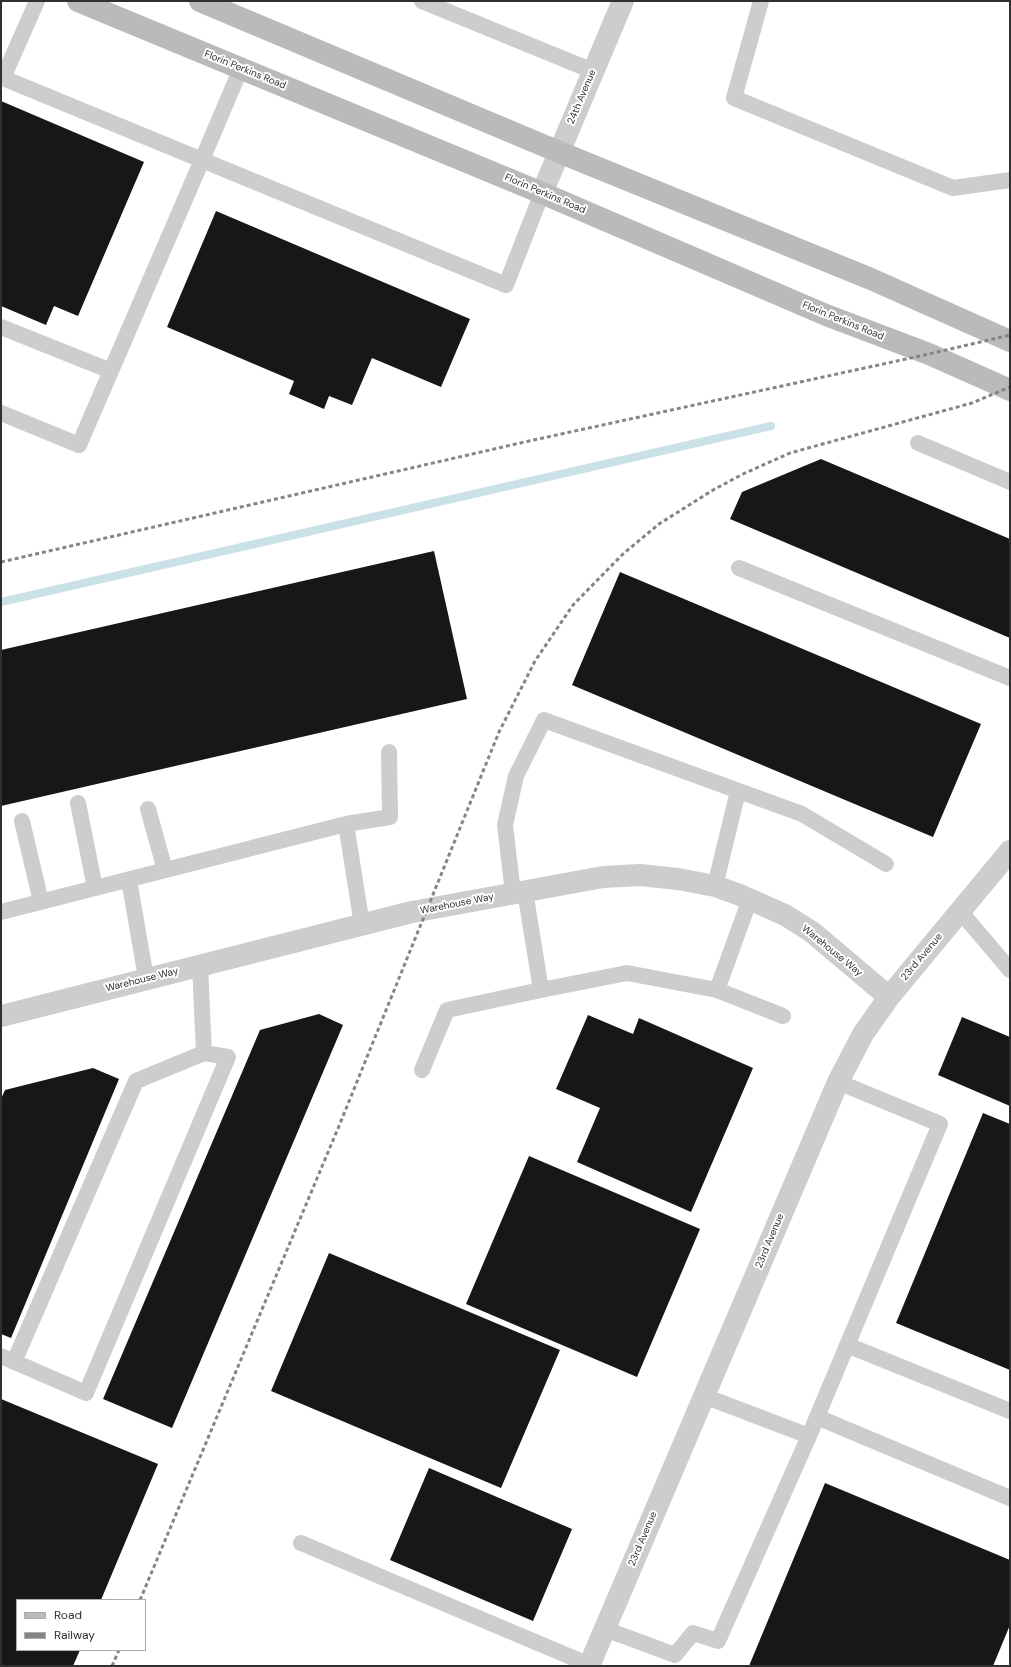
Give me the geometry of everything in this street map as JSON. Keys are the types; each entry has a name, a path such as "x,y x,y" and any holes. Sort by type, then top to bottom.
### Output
{"main road":[{"name":"Florin Perkins Road","path":"78,1 542,193 826,315 929,354 1010,390"},
{"path":"200,1 227,6 559,152 871,279 1010,341"}],"street":[{"name":"24th Avenue","path":"542,193 623,1"},
{"name":"23rd Avenue","path":"590,1665 838,1082 863,1034 889,997 1010,851"},
{"name":"Warehouse Way","path":"1,1016 146,978 412,912 603,877 640,876 678,878 715,886 750,899 785,915 812,932 889,997"}],"lane":[{"path":"36,1 3,78 506,285 542,193"},
{"path":"422,1 593,71"},
{"path":"761,1 734,98 953,188 1010,180"},
{"path":"1,413 78,446 241,68"},
{"path":"1,327 111,371"},
{"path":"918,443 1010,482"},
{"path":"739,568 1010,678"},
{"path":"541,990 505,825 516,776 544,720 802,814 886,864"},
{"path":"1,912 346,824 390,817 389,752"},
{"path":"715,886 738,791"},
{"path":"78,803 95,888"},
{"path":"148,809 165,870"},
{"path":"22,821 41,902"},
{"path":"346,824 362,925"},
{"path":"129,880 146,978"},
{"path":"717,990 750,899"},
{"path":"960,911 1010,969"},
{"path":"200,965 204,1054"},
{"path":"422,1070 448,1010 627,973 717,990 783,1016"},
{"path":"204,1054 228,1057 86,1393 7,1359 136,1081 204,1054"},
{"path":"605,1629 674,1660 693,1634 718,1641 809,1436 940,1124 838,1082"},
{"path":"847,1345 1010,1411"},
{"path":"704,1396 809,1436"},
{"path":"817,1417 1010,1498"},
{"path":"301,1543 590,1665"}],"building":[{"path":"1,101 144,162 78,316 54,306 46,325 1,306"},
{"path":"216,211 470,319 441,387 372,358 352,405 329,396 324,409 289,394 294,381 167,327"},
{"path":"821,459 1010,539 1010,638 730,519 742,492"},
{"path":"434,551 467,699 1,806 1,650"},
{"path":"620,572 981,724 933,837 572,685"},
{"path":"319,1014 343,1025 172,1428 103,1399 260,1030"},
{"path":"588,1015 633,1034 639,1018 753,1068 691,1212 577,1162 600,1108 556,1089"},
{"path":"962,1017 1010,1037 1010,1106 938,1075"},
{"path":"93,1068 119,1079 11,1338 1,1334 1,1099 5,1090"},
{"path":"983,1113 1010,1124 1010,1370 896,1323"},
{"path":"529,1156 700,1229 637,1377 466,1304"},
{"path":"329,1253 560,1350 501,1488 271,1391"},
{"path":"1,1399 158,1464 101,1599 16,1599 16,1651 80,1651 73,1666 1,1666"},
{"path":"429,1468 572,1529 533,1621 390,1560"},
{"path":"825,1483 1010,1560 1010,1625 993,1666 749,1666"}],"waterway":[{"path":"1,602 771,426"}],"railway":[{"path":"1,562 529,441 1010,335"},
{"path":"140,1599 339,1126 499,732 535,661 573,605 623,554 659,524 713,490 743,474 790,453 972,403 1010,387"},
{"path":"112,1666 119,1651"}]}
